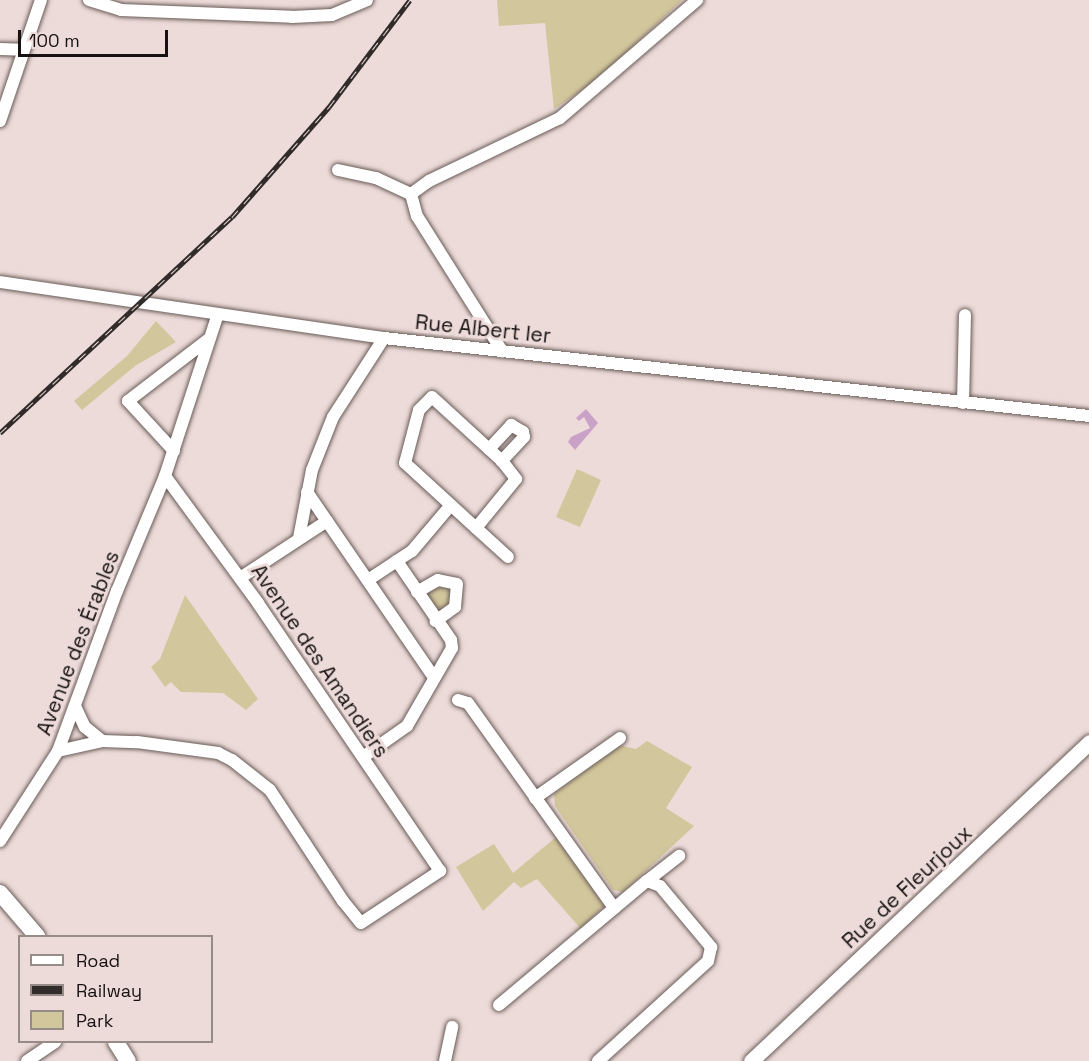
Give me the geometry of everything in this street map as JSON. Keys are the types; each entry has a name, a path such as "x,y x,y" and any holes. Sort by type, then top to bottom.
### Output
{"main road":[{"path":"0,893 36,935"},
{"path":"117,1043 128,1061"}],"street":[{"path":"0,121 22,50 41,0"},
{"path":"89,0 122,10 292,17 332,15 367,0"},
{"path":"411,194 429,181 560,118 697,0"},
{"path":"0,50 22,50"},
{"path":"338,170 376,178 411,194"},
{"path":"411,194 417,216 502,351"},
{"name":"Rue Albert Ier","path":"0,282 384,338 1089,416"},
{"name":"Avenue des Érables","path":"0,841 58,751 117,591 165,476 218,314"},
{"path":"963,403 965,315"},
{"path":"174,451 128,401 210,338"},
{"path":"299,537 307,492 333,417 384,338"},
{"path":"476,528 514,484 513,473 502,460 432,397 421,405 405,463 476,528 508,556"},
{"path":"489,449 511,425 523,432 524,437 502,460"},
{"name":"Avenue des Amandiers","path":"102,741 168,746 218,753 232,760 270,790 361,923 440,871 240,578 165,476"},
{"path":"307,492 433,676"},
{"path":"368,580 412,550 451,505"},
{"path":"240,578 299,537 327,521"},
{"path":"363,757 407,726 433,676 452,648 451,640 396,561"},
{"path":"417,592 438,579 457,584 455,607 436,621"},
{"path":"458,700 468,703 614,908"},
{"path":"75,706 85,727 102,741"},
{"path":"535,798 620,738"},
{"path":"58,751 102,741"},
{"name":"Rue de Fleurjoux","path":"751,1061 1089,742"},
{"path":"499,1005 679,856"},
{"path":"598,1061 708,961 711,947 660,886 646,881"},
{"path":"446,1061 452,1027"},
{"path":"27,1061 52,1043"}],"green space":[{"path":"497,0 682,0 597,80 554,109 545,23 499,26"},
{"path":"156,321 176,342 135,366 82,410 74,401 127,356"},
{"path":"577,469 601,480 580,527 556,517"},
{"path":"437,584 453,586 452,605 437,615 422,593"},
{"path":"185,595 258,699 246,710 223,693 181,692 171,682 165,687 151,667 160,659"},
{"path":"647,741 692,767 666,808 694,826 623,892 613,890 555,806 554,794 619,745 636,749"},
{"path":"556,837 605,905 581,929 537,879 521,888 514,882 483,911 456,867 494,844 513,873"}],"shaded area":[{"path":"586,409 598,423 575,450 568,442 571,437 590,428 584,417 579,421 576,418"}],"railway":[{"path":"0,433 232,217 329,107 410,0"}]}
